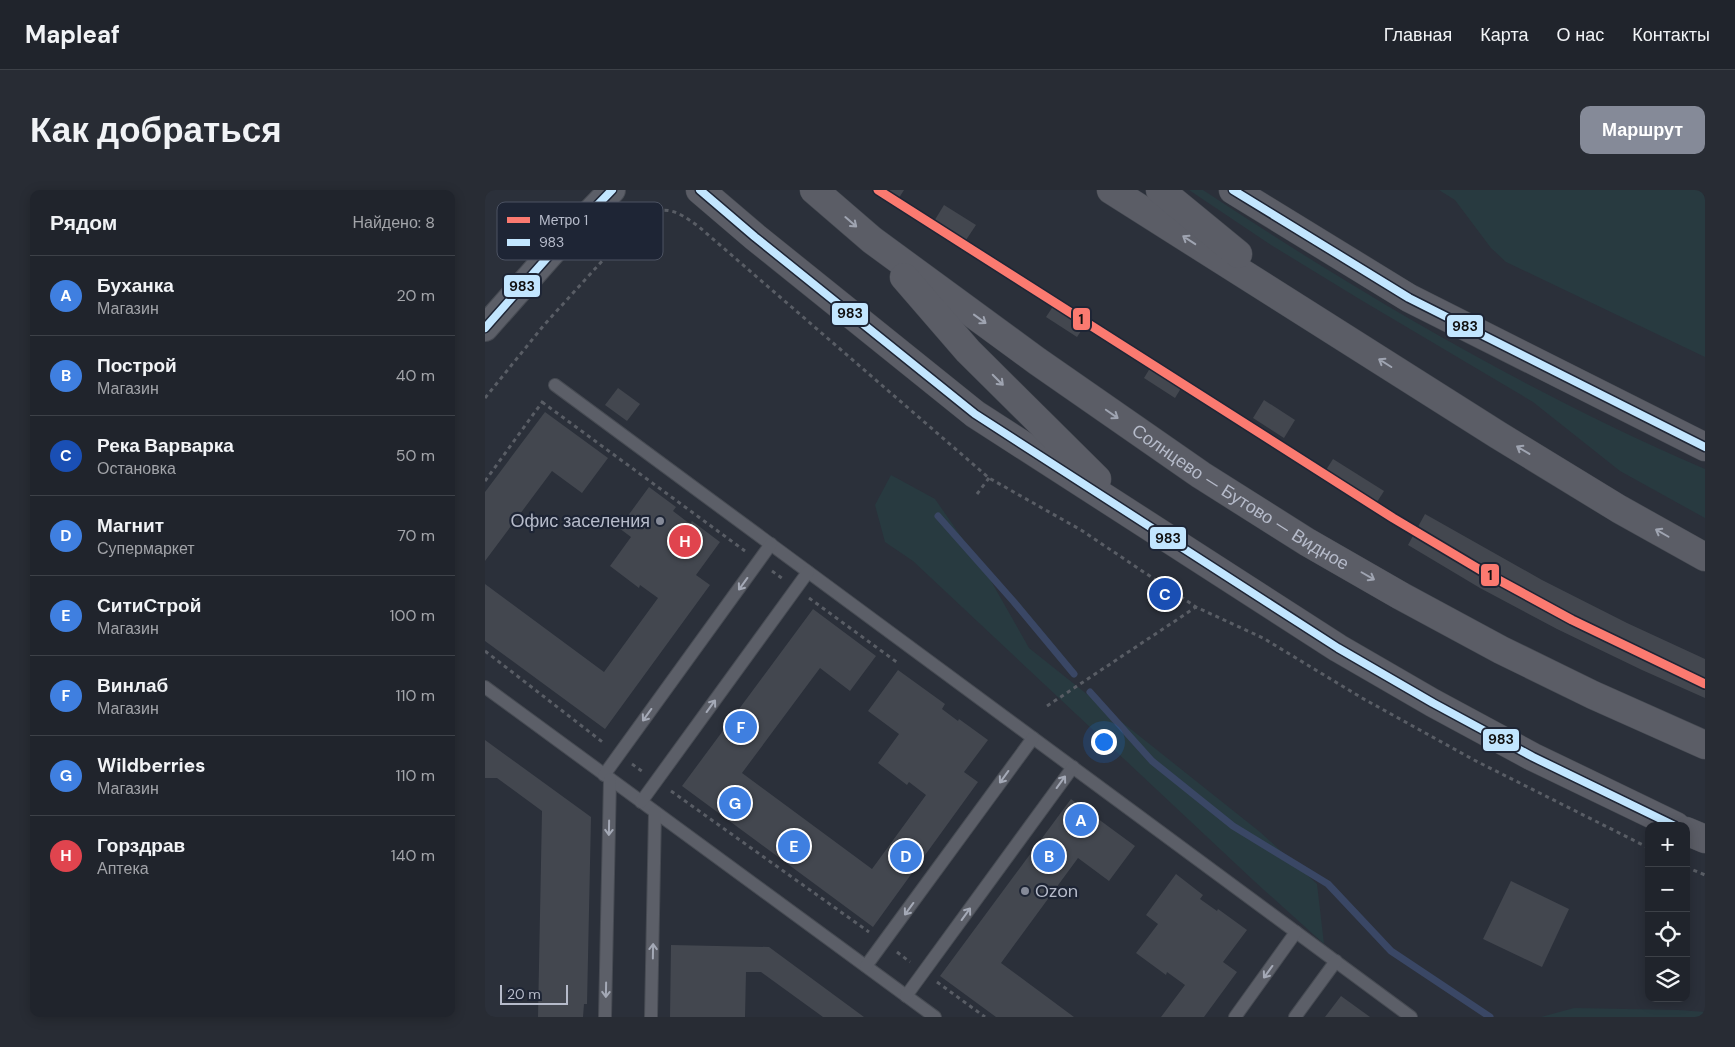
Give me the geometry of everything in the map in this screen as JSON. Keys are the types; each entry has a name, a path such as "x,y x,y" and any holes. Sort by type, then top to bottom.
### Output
{"main road":[{"path":"700,190 755,237 975,414 1338,648 1533,757 1668,822"},
{"name":"Солнцево — Бутово — Видное","path":"814,190 872,240 1109,412 1201,475 1307,542 1501,650 1593,695 1705,745"},
{"path":"1111,190 1498,435 1619,509 1705,557"},
{"path":"1160,190 1335,331"},
{"path":"1233,190 1409,298 1705,447"},
{"path":"872,240 968,351 1134,515"},
{"path":"1690,833 1705,839"}],"street":[{"path":"600,202 612,190"},
{"path":"485,328 545,260"}],"lane":[{"path":"555,385 1411,1017"},
{"path":"605,1017 607,777 619,754 771,544"},
{"path":"641,802 809,572"},
{"path":"485,688 935,1017"},
{"path":"866,966 1033,738"},
{"path":"906,996 1073,767"},
{"path":"651,1017 655,812"},
{"path":"1235,1017 1296,932"},
{"path":"1295,1017 1336,962"}],"path":[{"path":"485,398 544,325 602,260"},
{"path":"485,481 555,385"},
{"path":"977,494 989,478"},
{"path":"1047,706 1195,607"},
{"path":"485,651 619,754 884,943"},
{"path":"1690,869 1705,875"}],"shaded area":[{"path":"1189,190 1203,190 1324,268 1448,341 1639,440 1705,469 1705,518 1620,471 1533,402 1271,245"},
{"path":"1439,190 1705,190 1705,357 1506,262 1491,248 1455,200"},
{"path":"891,475 935,499 987,574 1029,648 1260,832 1317,884 1324,944 1253,880 913,561 885,542 875,505"},
{"path":"1574,1008 1679,1010 1705,1012 1705,1017 1541,1017"}],"building":[{"path":"879,190 904,190 897,201"},
{"path":"944,205 976,225 964,243 933,223"},
{"path":"1058,299 1089,319 1077,337 1046,317"},
{"path":"1155,360 1186,380 1175,398 1144,378"},
{"path":"618,388 640,404 627,421 605,405"},
{"path":"1264,400 1295,420 1284,438 1253,418"},
{"path":"545,412 608,458 582,493 552,471 485,561 485,492"},
{"path":"1333,459 1384,491 1372,510 1321,478"},
{"path":"649,487 676,507 673,511 690,524 692,521 720,542 696,575 710,585 605,729 485,641 485,584 604,672 658,598 640,585 639,588 610,566 631,537 619,528"},
{"path":"1425,514 1542,580 1627,623 1705,659 1705,698 1557,629 1480,588 1408,545"},
{"path":"813,609 876,656 850,691 820,668 742,773 872,869 926,795 909,782 907,785 878,763 899,734 868,711 898,670 945,704 942,709 988,740 964,772 978,782 873,927 682,786"},
{"path":"485,740 591,817 587,1004 584,1004 583,1017 538,1017 542,811 497,778 485,778"},
{"path":"1071,799 1135,846 1109,881 1078,858 1001,963 1074,1017 996,1017 940,976"},
{"path":"1176,874 1203,895 1200,899 1217,911 1218,909 1247,930 1223,962 1237,972 1204,1017 1161,1017 1185,985 1167,972 1166,975 1136,953 1158,924 1146,915"},
{"path":"1511,881 1569,909 1542,967 1483,939"},
{"path":"671,945 769,947 864,1017 823,1017 761,972 746,972 745,1017 670,1017"},
{"path":"1341,996 1370,1017 1325,1017"}],"waterway":[{"path":"938,516 1074,674"},
{"path":"1090,692 1152,761 1233,826 1328,884 1391,951 1490,1017"}],"metro line":[{"name":"1","path":"878,190 1393,518 1482,571 1572,620 1705,684"}],"transit line":[{"name":"983","path":"600,202 612,190"},
{"name":"983","path":"700,190 755,237 975,414 1338,648 1433,703 1533,757 1667,822"},
{"name":"983","path":"1233,190 1409,298 1705,447"},
{"name":"983","path":"485,328 545,260"}],"place":[{"name":"Офис заселения","path":"660,521"},
{"name":"Горздрав","path":"685,541"},
{"name":"Река Варварка","path":"1165,594"},
{"name":"Винлаб","path":"741,727"},
{"name":"Wildberries","path":"735,803"},
{"name":"Буханка","path":"1081,820"},
{"name":"СитиСтрой","path":"794,846"},
{"name":"Магнит","path":"906,856"},
{"name":"Построй","path":"1049,856"},
{"name":"Ozon","path":"1025,891"}]}
